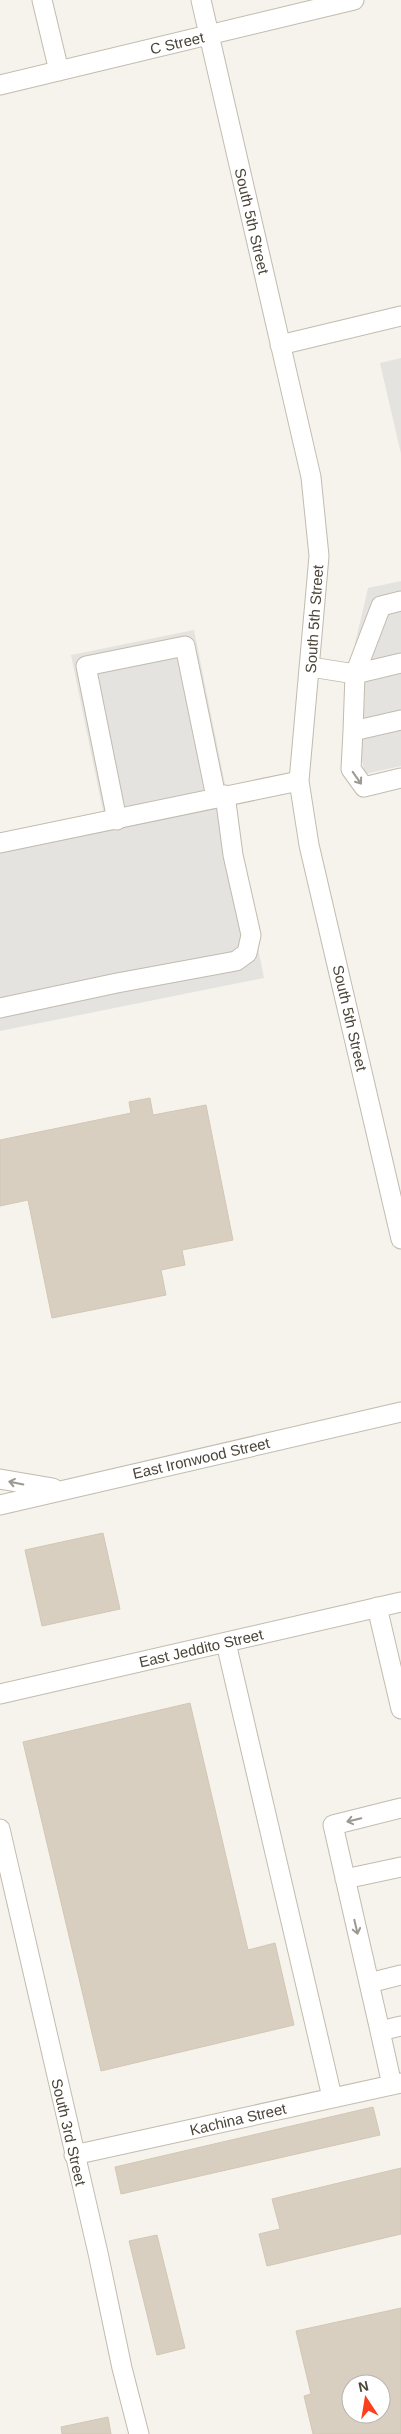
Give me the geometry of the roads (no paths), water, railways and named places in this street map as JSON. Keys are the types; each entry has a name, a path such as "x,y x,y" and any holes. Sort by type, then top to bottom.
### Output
{"street":[{"path":"42,0 59,71"},
{"name":"South 5th Street","path":"201,0 311,477 318,556 311,667 300,781 309,845 401,1239"},
{"name":"C Street","path":"0,85 354,0"},
{"path":"280,344 401,316"},
{"path":"401,601 381,606 355,674 351,769 364,787 401,778"},
{"path":"0,1008 117,983 236,961 247,953 251,935 221,796 185,646 86,666 117,820"},
{"path":"311,667 355,674 401,663"},
{"path":"353,731 401,720"},
{"path":"0,843 300,781"},
{"name":"East Ironwood Street","path":"0,1505 401,1412"},
{"path":"0,1479 29,1486 67,1490"},
{"name":"East Jeddito Street","path":"0,1694 401,1602"},
{"path":"377,1607 401,1710"},
{"path":"226,1643 332,2098"},
{"path":"397,2084 380,2031 333,1825 401,1808"},
{"name":"South 3rd Street","path":"0,1829 122,2368 139,2434"},
{"path":"345,1879 401,1867"},
{"path":"369,1983 401,1975"},
{"path":"380,2031 401,2026"},
{"name":"Kachina Street","path":"74,2155 397,2084"}]}
